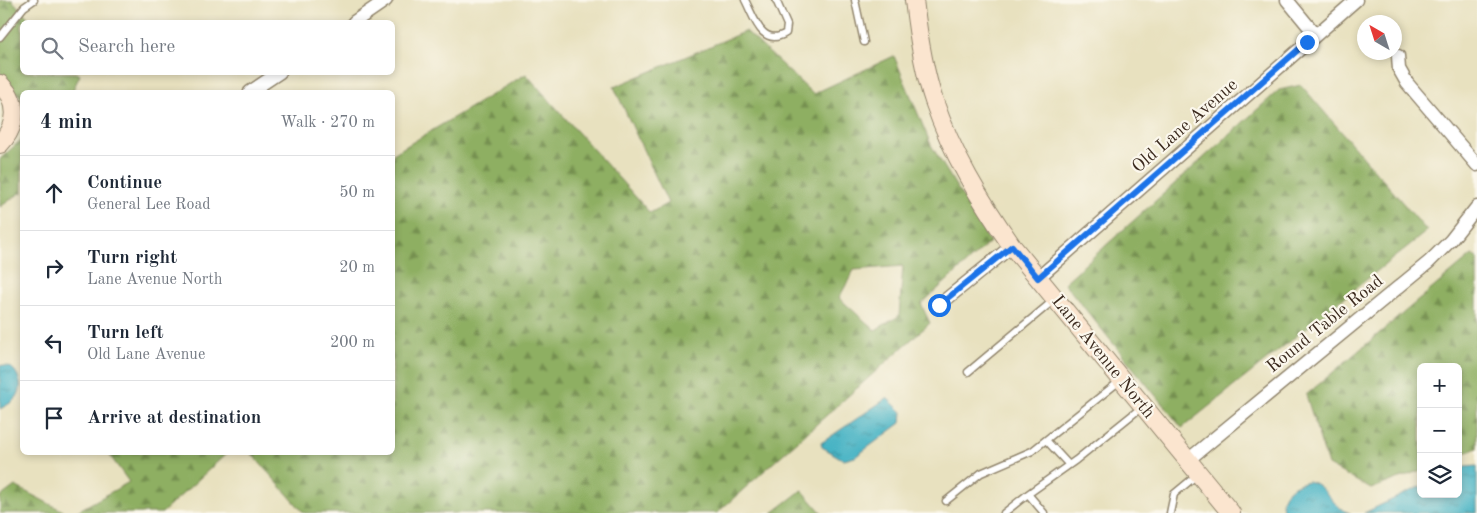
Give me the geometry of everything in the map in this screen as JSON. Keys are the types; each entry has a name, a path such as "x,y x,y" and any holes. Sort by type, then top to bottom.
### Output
{"main road":[{"name":"Lane Avenue North","path":"914,0 924,64 934,101 958,159 982,203 1012,246 1231,513"},
{"path":"0,84 10,96 18,118 0,144"}],"street":[{"path":"357,20 386,0"},
{"path":"1287,0 1315,34"},
{"name":"Old Lane Avenue","path":"1038,278 1356,0"},
{"path":"1398,60 1399,69 1407,83 1477,165"},
{"path":"253,90 276,75"},
{"name":"Round Table Road","path":"1188,460 1429,262 1451,240 1477,207"},
{"path":"939,305 1012,246"}],"lane":[{"path":"0,37 24,7 34,0"},
{"path":"744,0 762,32 770,37 780,37 786,33 787,25 776,0"},
{"path":"855,0 864,42"},
{"path":"968,372 1055,299"},
{"path":"946,500 981,473 1032,451 1122,379"},
{"path":"1004,513 1144,406"},
{"path":"1046,440 1068,465"},
{"path":"1170,513 1174,494 1199,474"},
{"path":"1028,494 1044,513"}],"green space":[{"path":"0,0 12,0 30,20 20,20 20,75 80,75 73,90 20,90 20,97 0,72"},
{"path":"746,31 813,94 894,56 931,145 990,242 921,304 930,323 717,513 304,513 253,455 395,455 395,153 526,74 650,213 668,203 614,87","holes":["903,266 899,316 875,330 839,298 854,270"]},
{"path":"1301,85 1427,231 1182,428 1064,283 1279,90"},
{"path":"20,141 20,193 0,207 0,159"},
{"path":"1472,255 1477,258 1477,448 1462,454 1462,363 1417,363 1417,472 1371,489 1328,465 1306,395"},
{"path":"109,455 225,455 162,513 74,513 129,482"},
{"path":"15,486 67,513 0,513 0,497"},
{"path":"802,490 822,513 772,513"}],"water":[{"path":"0,366 13,369 19,378 20,390 16,398 0,409"},
{"path":"887,398 902,412 901,423 855,457 844,460 822,447 821,443"},
{"path":"1477,466 1477,513 1364,513 1417,488 1417,498 1462,498 1462,468"},
{"path":"1308,481 1315,483 1340,508 1350,513 1284,513 1282,501 1287,491 1296,485"}],"route":[{"path":"939,305 1012,246 1038,278 1307,42"}]}
